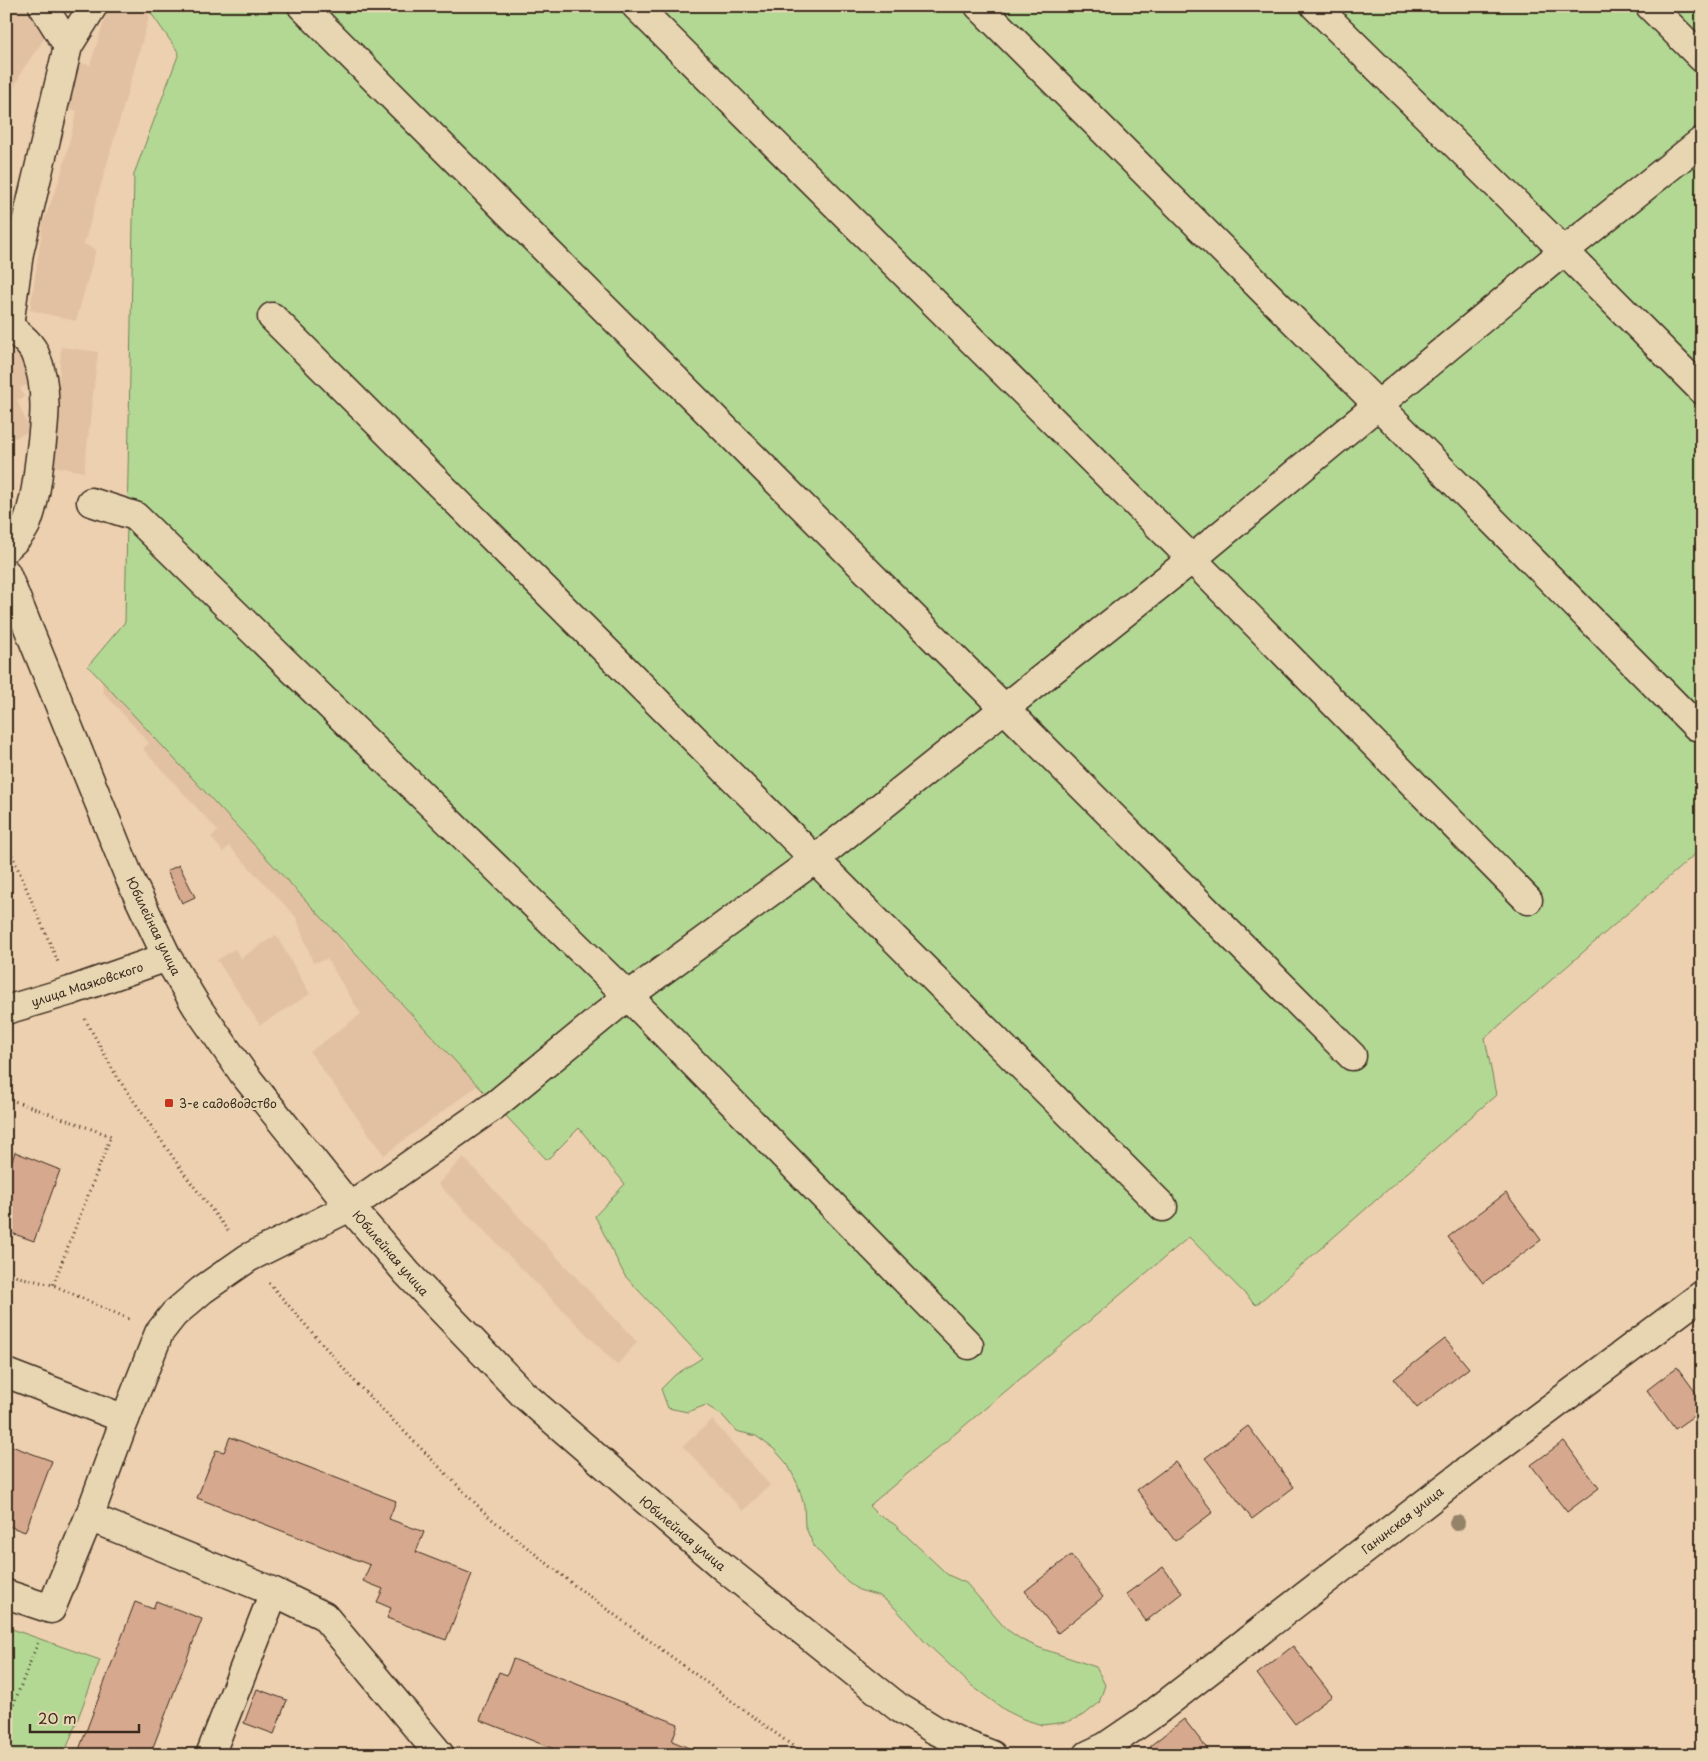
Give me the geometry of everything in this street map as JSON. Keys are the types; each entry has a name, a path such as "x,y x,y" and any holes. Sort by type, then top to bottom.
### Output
{"street":[{"path":"43,6 68,46"},
{"path":"6,548 26,526 31,511 36,488 45,417 44,386 35,353 23,338 8,327 19,253 68,46 94,6"},
{"path":"302,6 1352,1056"},
{"path":"636,6 1192,558 1528,900"},
{"path":"979,6 1696,726"},
{"path":"1314,6 1564,251 1702,390"},
{"path":"1650,6 1702,58"},
{"path":"6,1594 51,1609 89,1517 159,1333 174,1314 202,1290 248,1258 350,1207 495,1105 628,996 814,860 1005,708 1192,558 1564,251 1702,141"},
{"path":"272,317 1163,1207"},
{"path":"91,502 135,516 628,996 969,1344"},
{"name":"Юбилейная улица","path":"6,573 130,879 167,957 197,1007 243,1073 350,1207 407,1273 523,1394 723,1567 898,1708 942,1733 992,1755"},
{"name":"улица Маяковского","path":"6,1010 70,991 167,957"},
{"name":"Ганинская улица","path":"1096,1751 1148,1717 1468,1470 1702,1295"},
{"path":"6,1373 125,1419"},
{"path":"89,1517 274,1592 324,1616 440,1755"},
{"path":"210,1755 274,1592"}],"path":[{"path":"6,840 70,991 117,1077 186,1176 248,1258 358,1385 488,1516 574,1585 806,1755"},
{"path":"6,1098 111,1136 53,1285"},
{"path":"6,1274 53,1285 159,1333"},
{"path":"6,1723 51,1609"}],"shaded area":[{"path":"6,6 25,6 47,35 23,69 6,105"},
{"path":"109,6 152,7 84,244 96,250 76,321 30,310 43,223 61,175 77,111 64,107 75,62 90,65"},
{"path":"61,347 98,352 84,472 54,466"},
{"path":"21,350 35,381 20,388 24,397 17,400 30,431 6,442 6,356"},
{"path":"117,670 326,902 345,947 379,963 477,1086 384,1155 310,1052 361,1014 327,959 313,963 296,917 229,846 223,852 211,837 218,831 143,749 149,743 103,692 102,682"},
{"path":"276,935 310,994 260,1025 217,960 235,949 241,958"},
{"path":"463,1157 637,1342 617,1365 438,1184"},
{"path":"712,1420 770,1485 743,1511 683,1446"}],"green space":[{"path":"146,6 1702,6 1702,848 1485,1038 1496,1095 1256,1305 1189,1237 869,1506 877,1514 894,1524 948,1575 966,1583 1006,1629 1022,1640 1040,1648 1096,1667 1105,1685 1099,1703 1084,1715 1067,1722 1042,1725 1023,1719 1005,1710 972,1686 924,1641 896,1609 880,1596 859,1590 842,1577 814,1546 805,1526 804,1505 798,1485 788,1465 774,1449 756,1436 736,1431 723,1416 706,1405 688,1412 668,1408 661,1389 675,1375 702,1358 625,1276 595,1216 625,1184 579,1128 547,1160 88,666 125,622 134,174 179,53"},
{"path":"6,1627 100,1660 64,1755 6,1755"}],"building":[{"path":"179,865 195,897 182,903 167,871"},
{"path":"15,1152 60,1170 34,1241 6,1231 6,1159 12,1161"},
{"path":"1506,1193 1541,1240 1483,1283 1448,1237"},
{"path":"1445,1339 1469,1368 1417,1408 1394,1379"},
{"path":"1677,1367 1702,1401 1702,1410 1675,1429 1647,1390"},
{"path":"1248,1426 1294,1487 1252,1519 1205,1458"},
{"path":"230,1437 396,1501 389,1519 424,1532 416,1552 472,1574 446,1640 387,1618 391,1608 377,1602 383,1589 363,1581 370,1565 197,1498 216,1450 224,1452"},
{"path":"1564,1441 1599,1488 1567,1512 1531,1465"},
{"path":"6,1444 52,1461 25,1532 6,1525"},
{"path":"1175,1462 1213,1512 1175,1541 1137,1490"},
{"path":"1071,1555 1103,1597 1058,1633 1025,1591"},
{"path":"1163,1567 1182,1593 1146,1621 1126,1594"},
{"path":"156,1601 202,1619 150,1755 77,1755 135,1602 153,1609"},
{"path":"1293,1646 1332,1696 1295,1724 1257,1674"},
{"path":"513,1659 678,1724 672,1741 706,1755 569,1755 480,1720 499,1672 507,1675"},
{"path":"257,1689 287,1700 274,1734 244,1723"},
{"path":"1184,1719 1212,1755 1157,1755 1150,1746"}],"place":[{"name":"3-е садоводство","path":"169,1103"}]}
